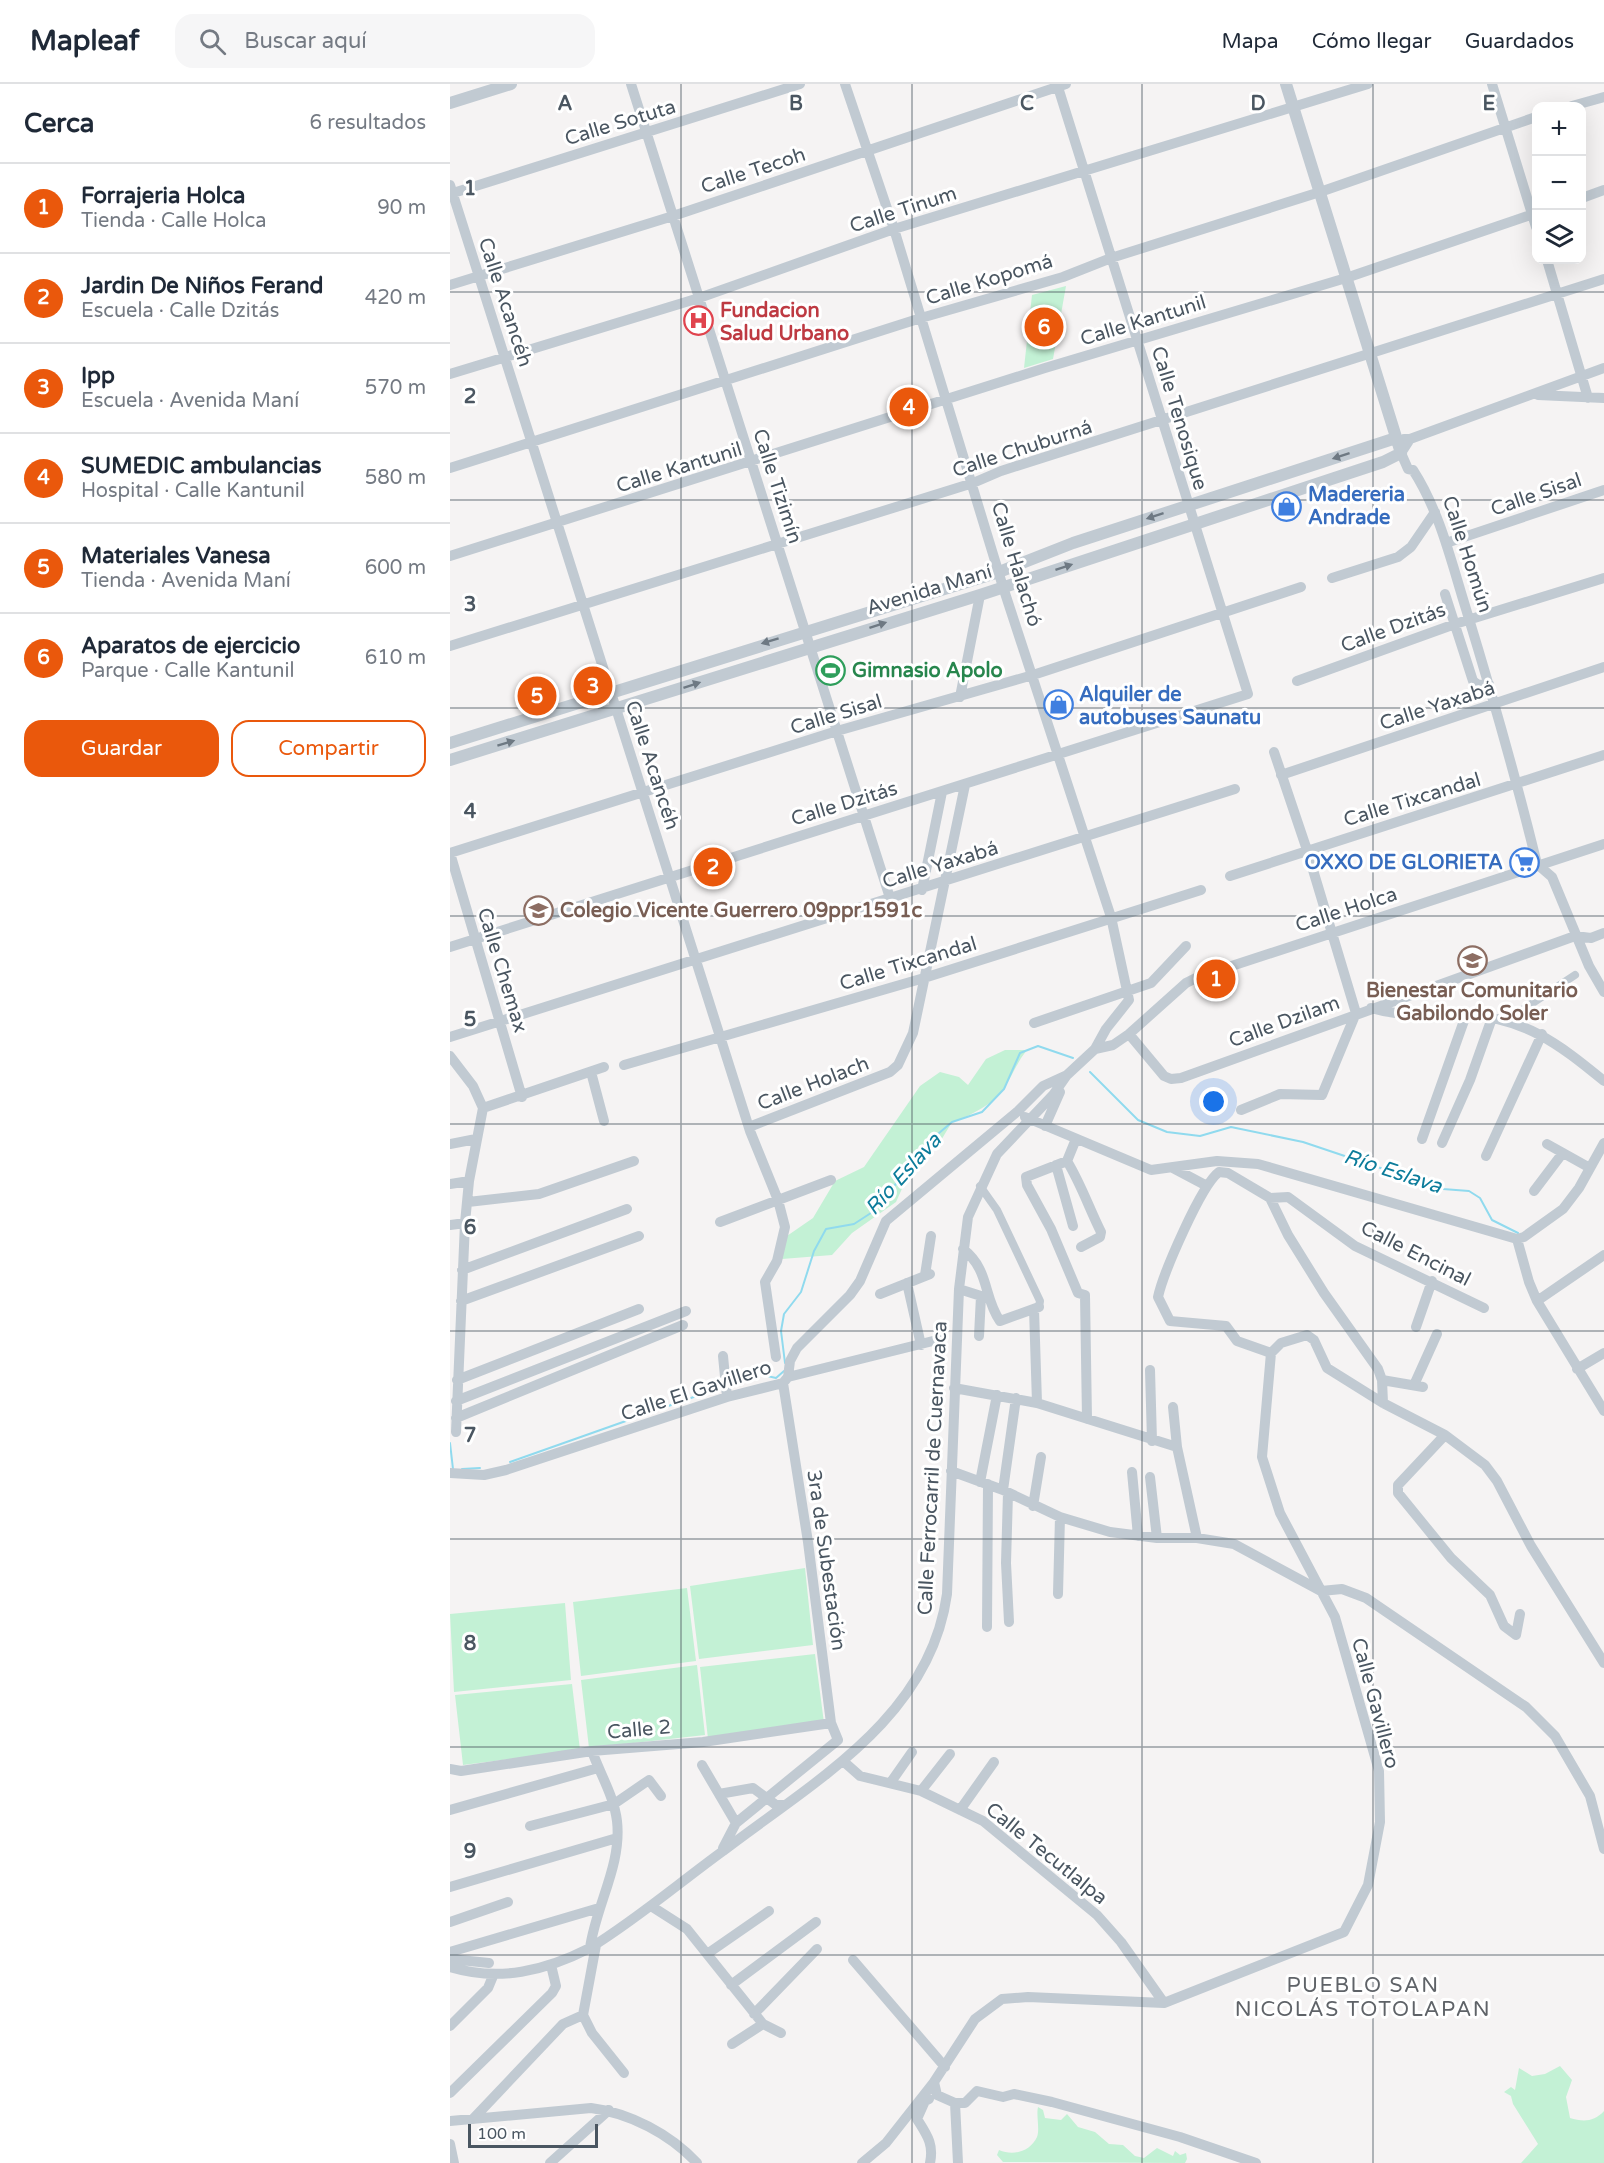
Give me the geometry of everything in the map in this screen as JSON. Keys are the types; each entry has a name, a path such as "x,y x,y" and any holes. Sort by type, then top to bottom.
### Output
{"street":[{"path":"450,103 511,84"},
{"name":"Calle Tizimín","path":"631,84 890,898"},
{"name":"Calle Sotuta","path":"451,191 647,133 800,84"},
{"name":"Calle Halachó","path":"845,84 894,229 1003,587 1086,836 1111,917 1128,992"},
{"name":"Calle Homún","path":"1286,84 1401,453 1408,469 1413,470 1429,494 1446,543 1489,684 1537,864 1552,877 1575,936 1604,992"},
{"name":"Calle Tinum","path":"450,374 699,298 894,229 1368,84"},
{"path":"1492,84 1534,210"},
{"name":"Calle Tecoh","path":"450,285 673,216 1060,85"},
{"name":"Calle Tenosique","path":"1060,85 1084,172 1248,694"},
{"path":"1585,102 1604,96"},
{"name":"Calle Kopomá","path":"450,468 921,318 1063,277 1111,258 1320,192 1532,118"},
{"path":"1586,196 1604,190"},
{"name":"Calle Acancéh","path":"451,191 749,1127 778,1200 785,1227 777,1261 765,1282 776,1357"},
{"name":"Calle Kantunil","path":"450,556 752,463 1137,340 1346,278 1532,215"},
{"path":"1548,264 1588,398"},
{"name":"Calle Chuburná","path":"450,646 973,483 1001,471 1604,279"},
{"name":"Avenida Maní","path":"450,743 999,572 1073,543 1396,438 1410,439 1604,368"},
{"name":"Avenida Maní","path":"1531,395 1604,398"},
{"path":"1401,453 1410,439"},
{"name":"Avenida Maní","path":"450,760 980,595 1383,462 1401,453"},
{"name":"Calle Sisal","path":"1446,543 1604,490"},
{"path":"1332,578 1377,565 1398,556 1411,547 1435,512"},
{"name":"Calle Dzitás","path":"1297,681 1455,624 1604,578"},
{"name":"Calle Sisal","path":"450,853 837,731 1033,675 1301,587"},
{"path":"1445,594 1475,684 1489,684"},
{"path":"960,697 980,595"},
{"name":"Calle Yaxabá","path":"1281,775 1495,706 1604,667"},
{"name":"Calle Dzitás","path":"450,947 1248,694"},
{"path":"1241,1110 1280,1094 1322,1095 1356,1013 1307,850 1274,752"},
{"name":"Calle Tixcandal","path":"1230,876 1604,755"},
{"path":"924,978 965,785"},
{"name":"Calle Yaxabá","path":"450,1037 890,898 922,890 1235,789"},
{"path":"922,890 942,792"},
{"name":"Calle Holca","path":"1129,1034 1186,983 1198,977 1537,864 1604,844"},
{"name":"Calle Chemax","path":"450,853 522,1097"},
{"name":"Calle Tixcandal","path":"624,1065 924,978 1201,890"},
{"name":"Calle Dzilam","path":"1129,1034 1158,1069 1172,1079 1180,1078 1575,936 1591,938 1604,933"},
{"path":"1034,1023 1151,983 1162,974 1186,946"},
{"path":"1507,1020 1575,975"},
{"name":"Calle Holach","path":"749,1127 890,1072 898,1065 907,1051 924,978"},
{"path":"1045,1126 1067,1075 1095,1049 1106,1029 1126,1006 1128,992"},
{"path":"1371,1008 1402,1014 1466,1015 1507,1020 1542,1034 1604,1081"},
{"path":"1422,1139 1466,1015"},
{"path":"1442,1143 1470,1080 1492,1018"},
{"path":"1095,1049 1113,1045 1129,1034"},
{"path":"1486,1155 1542,1034"},
{"path":"450,1056 474,1086 483,1108 469,1181 455,1338 456,1432"},
{"path":"483,1108 522,1097 604,1067"},
{"path":"591,1071 604,1121"},
{"name":"Calle El Gavillero","path":"450,1473 484,1475 506,1470 785,1380 790,1361 797,1348 850,1295 860,1281 886,1221 1018,1111 1043,1086 1067,1075"},
{"name":"Calle Ferrocarril de Cuernavaca","path":"450,1967 493,1976 551,1965 593,1946 651,1906 843,1761 899,1705 926,1662 937,1638 947,1594 959,1289 968,1217 980,1186 997,1154 1053,1095 1067,1075"},
{"path":"1018,1111 1028,1119 1151,1170 1217,1161 1258,1164 1517,1239 1524,1237 1563,1209 1604,1143"},
{"path":"450,1144 476,1139"},
{"path":"1076,1139 1061,1163 1027,1175 1022,1187 1051,1229 1078,1293 1085,1295 1087,1419"},
{"path":"1547,1144 1590,1168"},
{"path":"1534,1191 1562,1154"},
{"path":"468,1202 539,1194 634,1161"},
{"path":"1061,1163 1074,1226"},
{"path":"1061,1163 1083,1189 1085,1200 1101,1232 1100,1237 1081,1246"},
{"path":"1173,1168 1207,1186 1185,1228 1158,1297 1170,1321 1226,1326 1237,1341 1271,1353 1281,1343 1306,1335 1314,1340 1327,1368 1383,1403 1445,1435 1485,1465 1497,1482 1531,1546 1604,1663"},
{"name":"Calle Encinal","path":"1207,1186 1215,1175 1223,1172 1270,1198 1288,1197 1355,1246 1432,1281 1484,1308"},
{"path":"720,1222 831,1180"},
{"path":"450,1184 469,1181"},
{"path":"980,1186 1005,1228 1040,1301 1036,1308 1037,1403"},
{"path":"1270,1198 1288,1234 1324,1293 1378,1369 1382,1380 1383,1403"},
{"path":"462,1270 627,1209"},
{"path":"450,1225 465,1223"},
{"path":"460,1301 639,1236"},
{"path":"880,1294 928,1275 931,1236"},
{"path":"1517,1239 1537,1301 1604,1412"},
{"path":"963,1249 973,1257 981,1269 998,1319 1002,1321 1036,1308"},
{"path":"1537,1301 1604,1255"},
{"path":"1416,1327 1432,1281"},
{"path":"907,1283 921,1345"},
{"path":"959,1289 981,1296 979,1336"},
{"path":"455,1376 639,1309"},
{"path":"456,1401 686,1311"},
{"path":"456,1418 683,1325"},
{"path":"1382,1380 1418,1386 1437,1334"},
{"path":"785,1380 941,1340"},
{"name":"Calle Gavillero","path":"862,2163 886,2143 934,2082 945,2067 955,2046 975,2019 1002,1999 1028,1996 1164,2002 1344,1932 1368,1885 1380,1822 1378,1771 1335,1617 1280,1514 1262,1457 1271,1353"},
{"path":"1577,1369 1604,1353"},
{"path":"723,1356 727,1397"},
{"path":"1150,1370 1152,1441"},
{"name":"3ra de Subestación","path":"768,1797 838,1740 831,1723 785,1380"},
{"path":"954,1388 1037,1403 1177,1447"},
{"path":"987,1627 984,1483 997,1395"},
{"path":"1009,1622 1006,1492 1016,1398"},
{"path":"1173,1407 1177,1447 1197,1538"},
{"path":"1445,1435 1398,1485 1398,1493 1451,1558 1490,1595 1504,1626 1516,1635 1520,1614"},
{"path":"1033,1506 1041,1457"},
{"path":"951,1471 1006,1492 1060,1517 1110,1532 1157,1538 1197,1538 1234,1544 1322,1591 1342,1589 1366,1598 1526,1707 1556,1736 1590,1796 1604,1848"},
{"path":"1132,1472 1138,1536"},
{"path":"1150,1477 1157,1538"},
{"path":"1058,1594 1060,1517"},
{"name":"Calle 2","path":"450,1769 461,1771 592,1751 703,1742 831,1723"},
{"path":"592,1751 614,1804 617,1838 613,1869 599,1908 583,2015 592,2033 624,2073"},
{"path":"891,1782 912,1752"},
{"path":"921,1791 950,1754"},
{"name":"Calle Tecutlalpa","path":"843,1761 860,1776 921,1791 983,1821 1097,1915 1127,1950 1164,2002"},
{"path":"960,1810 994,1762"},
{"path":"702,1765 736,1823"},
{"path":"450,1810 598,1768"},
{"path":"530,1826 614,1804 650,1780 662,1796"},
{"path":"719,1794 749,1787 768,1797 776,1805 784,1805"},
{"path":"722,1851 736,1823 768,1797"},
{"path":"450,1887 617,1838"},
{"path":"450,1922 508,1902"},
{"path":"651,1906 687,1929 763,2024 781,2033"},
{"path":"450,1952 599,1908"},
{"path":"707,1954 769,1911"},
{"path":"731,1985 816,1922"},
{"path":"754,2014 817,1949"},
{"path":"450,1959 489,1963"},
{"path":"853,1960 945,2067"},
{"path":"450,2093 552,1993 556,1986 551,1965"},
{"path":"450,2026 488,1988 493,1976"},
{"path":"473,2120 563,2024 583,2015"},
{"path":"732,2044 763,2024"},
{"path":"934,2082 937,2095"},
{"path":"937,2095 955,2103 965,2103 977,2091 1003,2097 1014,2094 1052,2102 1180,2137 1256,2163"},
{"path":"930,2163 933,2150 930,2139 918,2119 925,2101 937,2095"},
{"path":"955,2103 957,2163"},
{"path":"450,2121 591,2108 609,2110 658,2132 698,2163"},
{"path":"550,2163 609,2110"},
{"path":"450,2144 454,2163"}],"green space":[{"path":"1066,286 1053,359 1024,368 1032,295"},
{"path":"1005,1050 1027,1050 1000,1094 974,1113 952,1122 937,1147 914,1162 896,1202 852,1233 832,1255 782,1259 784,1238 813,1218 835,1181 864,1167 920,1086 940,1072 959,1077 968,1085 986,1059"},
{"path":"805,1568 813,1645 699,1659 690,1586"},
{"path":"687,1588 696,1661 581,1676 573,1602"},
{"path":"565,1603 571,1680 454,1692 450,1614"},
{"path":"815,1654 824,1723 708,1739 700,1667"},
{"path":"697,1665 705,1735 589,1748 581,1680"},
{"path":"572,1684 580,1750 463,1765 455,1695"},
{"path":"1560,2066 1572,2080 1566,2097 1570,2118 1588,2120 1604,2111 1604,2163 1521,2163 1538,2144 1513,2104 1511,2096 1504,2092 1511,2087 1515,2090 1519,2068 1532,2076 1545,2074"},
{"path":"1038,2107 1043,2110 1045,2118 1061,2120 1067,2114 1078,2127 1095,2132 1109,2144 1123,2145 1135,2156 1144,2158 1157,2148 1173,2156 1175,2151 1180,2155 1186,2153 1187,2159 1185,2163 1003,2162 997,2155 999,2150 1010,2153 1021,2151 1034,2142 1038,2134"}],"waterway":[{"name":"Río Eslava","path":"785,1363 781,1331 784,1314 801,1292 814,1251 826,1229 854,1224 874,1211 932,1139 952,1122 982,1112 1004,1089 1020,1053 1038,1046 1073,1058"},
{"name":"Río Eslava","path":"1090,1072 1138,1120 1167,1132 1200,1136 1231,1127 1303,1142 1443,1189 1469,1191 1480,1198 1492,1220 1518,1233"},
{"name":"Río Eslava","path":"737,1380 759,1374 776,1378 784,1371"},
{"name":"Río Eslava","path":"510,1462 705,1393 722,1384"},
{"name":"Río Eslava","path":"450,1443 453,1469"},
{"name":"Río Eslava","path":"462,1469 480,1468"}],"place":[{"name":"Fundacion Salud Urbano","path":"699,321"},
{"name":"Aparatos de ejercicio","path":"1044,327"},
{"name":"SUMEDIC ambulancias","path":"909,407"},
{"name":"Madereria Andrade","path":"1287,506"},
{"name":"Gimnasio Apolo","path":"831,670"},
{"name":"Ipp","path":"593,686"},
{"name":"Materiales Vanesa","path":"537,696"},
{"name":"Alquiler de autobuses Saunatu","path":"1058,705"},
{"name":"OXXO DE GLORIETA","path":"1524,862"},
{"name":"Jardin De Niños Ferand","path":"713,867"},
{"name":"Colegio Vicente Guerrero 09ppr1591c","path":"539,910"},
{"name":"Bienestar Comunitario Gabilondo Soler","path":"1472,960"},
{"name":"Forrajeria Holca","path":"1216,979"}],"district":[{"name":"PUEBLO SAN NICOLÁS TOTOLAPAN","path":"1363,1997"}]}
